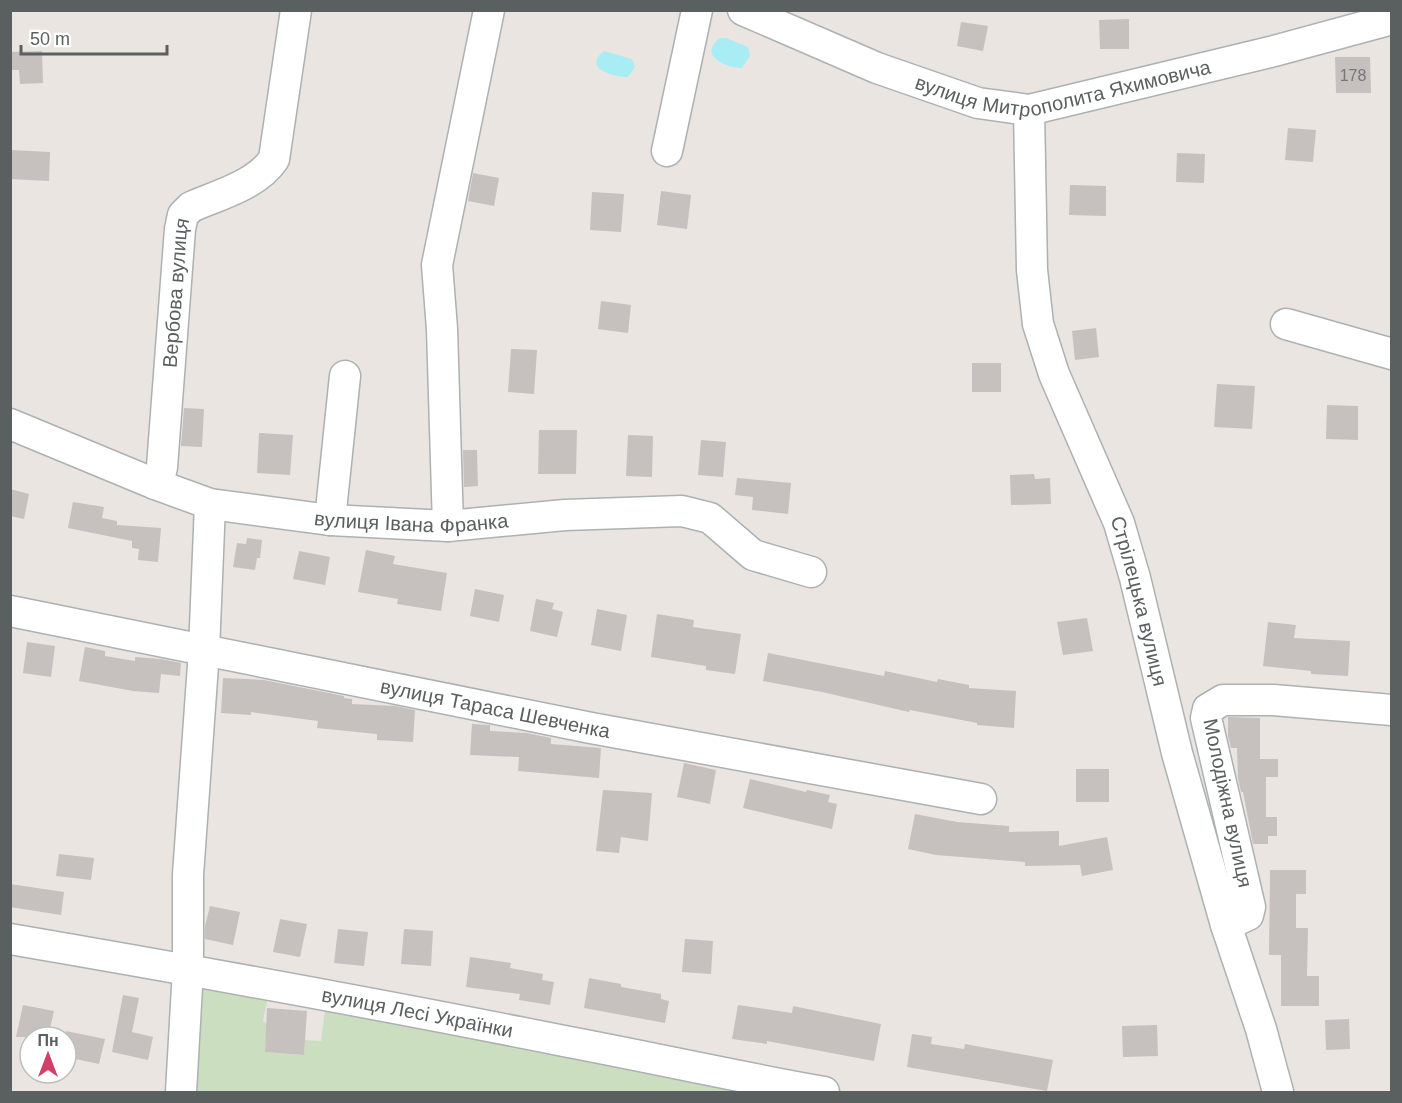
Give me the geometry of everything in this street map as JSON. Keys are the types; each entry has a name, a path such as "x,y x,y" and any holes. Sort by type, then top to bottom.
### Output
{"street":[{"name":"Вербова вулиця","path":"155,484 159,481 162,466 180,229 183,215 191,207 255,178 267,169 274,159 296,10"},
{"path":"448,526 442,329 437,265 489,10"},
{"path":"667,151 697,10"},
{"name":"вулиця Митрополита Яхимовича","path":"743,10 877,68 978,103 1029,110 1274,51 1392,19"},
{"name":"Стрілецька вулиця","path":"1029,110 1032,270 1038,324 1054,374 1119,523 1135,578 1177,753 1226,926 1261,1029 1278,1092"},
{"path":"1286,324 1392,354"},
{"path":"330,520 345,376"},
{"name":"вулиця Івана Франка","path":"10,424 155,484 210,504 330,520 448,526 565,515 682,511 710,518 753,555 811,573"},
{"path":"181,1092 188,969 188,875 204,651 210,504"},
{"name":"вулиця Тараса Шевченка","path":"10,611 591,728 981,799"},
{"name":"Молодіжна вулиця","path":"1226,926 1248,915 1250,907 1206,718 1208,709 1223,700 1273,700 1392,710"},
{"name":"вулиця Лесі Українки","path":"10,939 188,969 824,1092"}],"green space":[{"path":"197,985 268,997 263,1021 267,1024 265,1052 304,1055 305,1040 321,1041 325,1010 763,1092 190,1092"}],"water":[{"path":"720,38 726,38 748,47 750,56 742,68 722,63 713,55 711,50"},
{"path":"604,51 632,59 635,67 628,77 608,73 598,67 596,62"}],"building":[{"path":"1129,19 1129,49 1100,49 1099,20"},
{"path":"961,22 988,26 983,51 957,46"},
{"path":"42,51 43,83 20,84 19,70 10,70 10,52"},
{"path":"1335,57 1370,57 1371,93 1336,93"},
{"path":"1288,128 1316,130 1313,162 1285,160"},
{"path":"10,150 50,152 49,181 10,179"},
{"path":"1177,153 1205,154 1204,183 1176,182"},
{"path":"473,173 499,178 494,206 468,201"},
{"path":"1070,185 1106,186 1106,216 1069,215"},
{"path":"661,191 691,195 687,229 657,225"},
{"path":"592,192 624,194 621,232 590,230"},
{"path":"601,301 631,305 628,333 598,329"},
{"path":"1096,328 1099,357 1075,360 1072,331"},
{"path":"511,349 537,350 534,394 508,392"},
{"path":"972,363 1001,363 1001,392 972,392"},
{"path":"1217,384 1255,386 1252,429 1214,427"},
{"path":"1327,405 1358,406 1358,440 1326,439"},
{"path":"184,408 204,409 202,447 181,446"},
{"path":"539,430 577,430 576,474 538,474"},
{"path":"259,433 293,435 290,475 257,473"},
{"path":"628,435 653,436 652,477 626,476"},
{"path":"701,440 726,442 723,477 698,475"},
{"path":"463,450 477,450 478,486 464,487"},
{"path":"1034,474 1035,479 1050,478 1051,504 1011,505 1010,475"},
{"path":"737,478 791,483 788,514 752,510 753,497 735,495"},
{"path":"10,489 29,494 24,519 10,516"},
{"path":"73,502 104,507 102,518 117,521 117,525 161,528 158,562 138,560 139,549 132,548 132,541 68,528"},
{"path":"247,538 262,540 260,558 257,558 255,570 233,567 237,543 246,544"},
{"path":"366,550 395,556 393,564 447,573 441,611 397,604 398,599 358,592"},
{"path":"299,551 330,557 325,585 293,579"},
{"path":"475,589 504,595 499,622 470,616"},
{"path":"536,599 554,603 552,609 563,612 557,637 530,631"},
{"path":"597,609 627,615 621,651 591,645"},
{"path":"657,614 694,620 693,627 741,634 735,674 706,670 706,666 651,657"},
{"path":"1087,618 1093,651 1063,655 1057,622"},
{"path":"1268,622 1296,625 1294,638 1350,641 1348,676 1311,674 1311,671 1263,666"},
{"path":"27,642 55,646 51,677 23,673"},
{"path":"85,647 105,651 105,656 135,661 135,657 181,663 180,676 161,674 159,693 133,691 79,681"},
{"path":"768,653 884,676 885,671 937,682 938,679 969,685 969,688 1016,691 1014,728 977,725 977,723 910,710 909,712 763,681"},
{"path":"223,678 264,680 344,696 344,698 352,699 352,704 396,706 415,710 413,742 377,740 377,734 317,728 318,721 251,712 251,715 221,713"},
{"path":"1228,717 1260,718 1260,759 1278,759 1278,777 1266,777 1266,817 1277,817 1277,836 1268,836 1268,844 1253,844 1238,778 1237,748 1231,748 1228,736"},
{"path":"472,724 490,725 490,731 527,733 551,738 551,744 601,748 599,778 518,771 519,757 470,755"},
{"path":"684,763 716,770 710,804 677,797"},
{"path":"1076,769 1109,769 1109,802 1076,802"},
{"path":"750,779 830,795 828,802 837,804 832,829 743,808"},
{"path":"603,790 652,793 648,841 621,837 619,853 596,851"},
{"path":"915,814 957,822 1009,826 1009,832 1059,831 1059,846 1107,837 1113,870 1082,876 1080,865 1025,866 1025,862 936,855 908,849"},
{"path":"59,854 94,858 91,880 56,876"},
{"path":"1270,870 1306,870 1306,894 1296,894 1296,928 1308,928 1307,976 1319,976 1319,1006 1281,1006 1281,955 1269,955"},
{"path":"10,884 64,892 61,915 10,907"},
{"path":"210,906 240,912 233,945 205,939 205,926"},
{"path":"280,919 307,924 300,957 273,952"},
{"path":"338,929 368,932 364,966 334,963"},
{"path":"404,929 433,931 431,966 401,964"},
{"path":"685,939 713,941 711,974 682,972"},
{"path":"470,957 511,963 510,968 543,974 542,980 554,982 550,1005 519,1000 520,994 466,987"},
{"path":"589,978 621,984 621,987 661,994 661,999 669,1001 665,1023 584,1008"},
{"path":"123,995 139,998 132,1032 153,1037 148,1060 112,1052"},
{"path":"23,1005 54,1011 51,1025 19,1025"},
{"path":"738,1005 792,1013 793,1006 881,1024 874,1061 767,1041 767,1044 732,1039"},
{"path":"267,1008 307,1011 304,1055 265,1052"},
{"path":"1349,1019 1350,1049 1326,1050 1325,1020"},
{"path":"1157,1025 1158,1056 1123,1057 1122,1026"},
{"path":"78,1033 105,1039 99,1064 78,1060"},
{"path":"912,1034 932,1037 931,1044 964,1049 965,1044 1053,1060 1047,1091 907,1067"}]}
